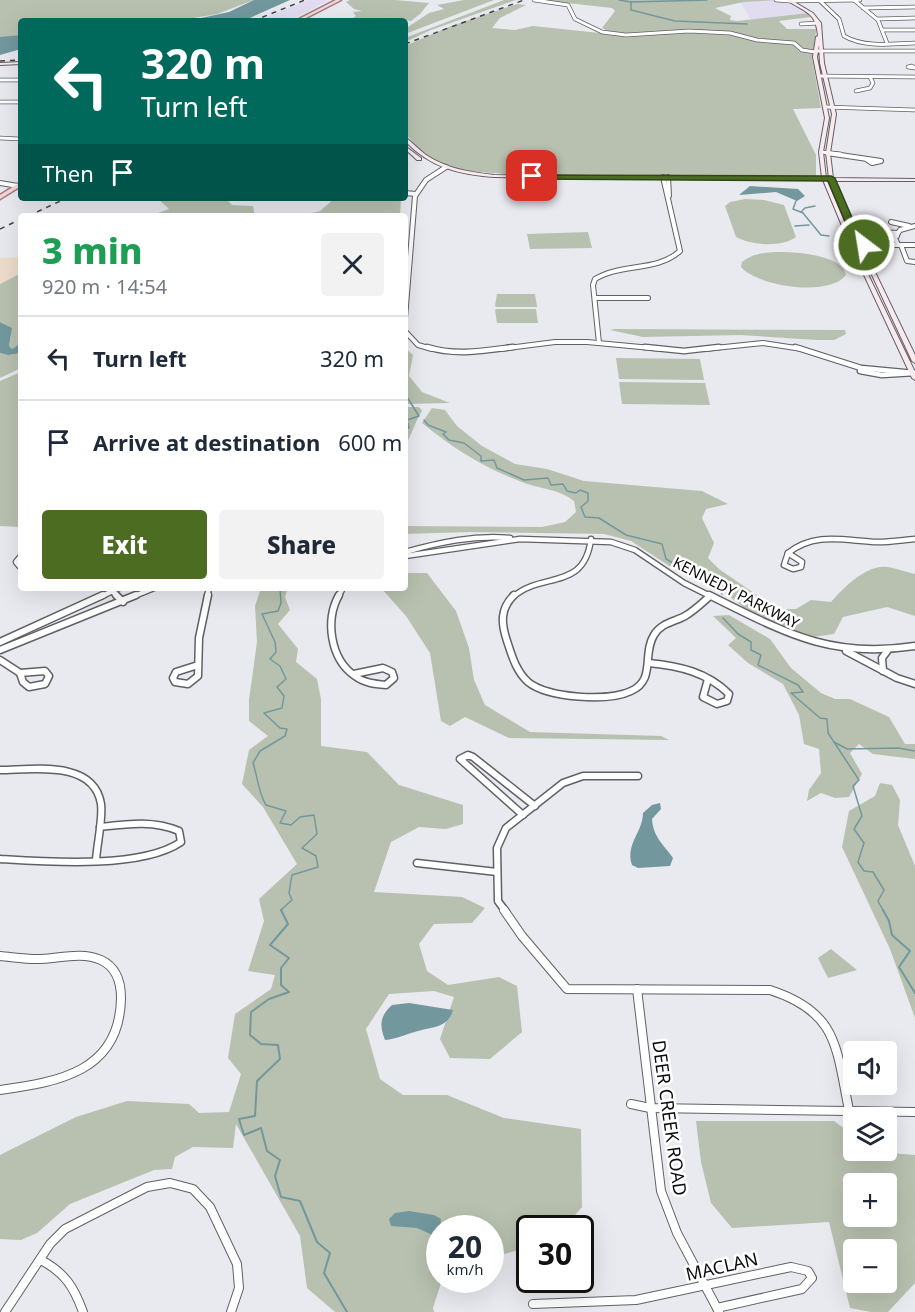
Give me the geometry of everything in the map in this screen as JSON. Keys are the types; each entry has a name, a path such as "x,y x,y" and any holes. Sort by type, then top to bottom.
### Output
{"main road":[{"path":"303,18 339,0"},
{"path":"789,0 812,14 819,24 825,76 834,121 828,153 832,180 856,245 914,374"},
{"path":"819,35 815,51 827,118 821,152 824,179 846,231 856,245 915,361"},
{"path":"0,64 18,63"},
{"path":"408,141 424,158 447,169"},
{"path":"408,150 419,159 447,169 503,179 915,180"},
{"path":"0,197 18,186"}],"street":[{"path":"534,0 568,5 577,20 602,32 626,35 690,31 730,33 757,40 792,43 805,51 915,51"},
{"path":"776,0 860,0"},
{"path":"781,0 789,0"},
{"path":"819,0 840,19 846,38 861,43 915,43"},
{"path":"854,0 876,19 887,43"},
{"path":"863,8 915,7"},
{"path":"876,19 915,18"},
{"path":"801,24 819,24"},
{"path":"882,30 915,30"},
{"path":"819,76 915,75 912,69"},
{"path":"856,91 870,88 873,83 870,76"},
{"path":"0,80 18,80"},
{"path":"0,102 18,102"},
{"path":"826,107 915,110"},
{"path":"0,138 18,139"},
{"path":"821,152 866,159"},
{"path":"408,284 416,194 426,180 447,169"},
{"path":"598,343 593,282 600,275 664,261 678,254 680,247 666,179"},
{"path":"0,183 18,185"},
{"path":"408,193 416,194"},
{"path":"891,222 913,226"},
{"path":"913,226 902,229 897,235 907,261 915,262"},
{"path":"856,245 915,245"},
{"path":"906,258 915,257"},
{"path":"595,298 648,298"},
{"path":"408,335 423,347 454,354 532,344 598,343 684,351 747,344 772,344 799,348 866,373 914,374"},
{"name":"KENNEDY PARKWAY","path":"408,551 459,536 591,539 619,544 635,550 684,583 785,633 839,648 870,662 897,680 915,684"},
{"path":"788,553 803,543 821,538 878,542 915,539"},
{"name":"KENNEDY PARKWAY","path":"408,556 520,539"},
{"path":"591,539 590,554 579,568 567,576 527,588 506,606 502,622 514,667 528,682 552,693 569,696 628,693 643,683 648,675 651,642 656,632 663,625 688,615 710,596"},
{"path":"0,642 109,591"},
{"path":"112,591 123,602"},
{"path":"0,650 147,591"},
{"path":"198,664 176,672 174,682 183,685 193,683 198,676 201,622 208,591"},
{"path":"341,591 332,606 330,633 335,650 354,674 364,681 386,685 394,678 392,671 388,668 354,674"},
{"name":"KENNEDY PARKWAY","path":"839,648 888,650 915,646"},
{"path":"883,671 882,658 888,650"},
{"path":"0,660 20,673 25,684 34,687 45,684 49,676 45,671 39,670 20,673"},
{"path":"649,663 690,670 708,679 726,690 729,694 727,701 717,704 703,697 708,679"},
{"path":"523,815 460,759 468,755 472,757 535,806"},
{"path":"0,770 58,769 80,776 94,787 101,804 96,860"},
{"path":"638,776 583,776 562,783 506,828 497,848 498,901 522,936 567,988 770,990 789,994 808,1005 824,1021 833,1039 848,1107"},
{"path":"0,859 41,863 96,860 170,851 177,847 182,836 174,828 148,824 100,827"},
{"path":"417,863 498,872"},
{"path":"0,956 103,960 117,971 122,990 115,1031 103,1052 92,1063 81,1071 54,1081 0,1090"},
{"name":"DEER CREEK ROAD","path":"637,988 660,1191 677,1233 718,1310"},
{"path":"631,1104 650,1108 843,1110"},
{"path":"897,1111 915,1112"},
{"path":"5,1312 50,1244 65,1229 147,1188 171,1183 193,1190 210,1207 237,1264 239,1288 231,1312"},
{"path":"41,1260 62,1271 71,1283 83,1312"},
{"name":"MACLAN","path":"533,1304 636,1300 791,1267 808,1271 812,1278 802,1289 718,1310"}],"shaded area":[{"path":"308,0 329,0 294,18 265,18"},
{"path":"740,1 788,2 808,13 751,20"},
{"path":"18,257 18,275 0,284 0,258"}],"green space":[{"path":"0,0 254,0 217,14 194,18 18,18 18,35 0,38"},
{"path":"350,0 395,0 429,3 411,21 408,21 408,18 353,18 356,16 353,12 362,11 354,9 346,2"},
{"path":"464,0 494,0 408,33 408,27 429,13 444,9 437,5"},
{"path":"504,0 516,0 431,30 408,41 408,37"},
{"path":"540,0 776,0 744,2 715,8 731,16 730,20 737,21 808,13 815,20 811,17 779,21 787,29 816,29 817,25 812,58 821,108 793,109 816,155 816,176 475,172 453,168 433,160 408,136 408,45 451,26 517,4 526,5 500,18 492,28 515,30 533,26 628,36 688,31 632,35 611,32 602,28 615,11 612,8"},
{"path":"745,199 764,200 784,205 796,237 782,243 766,244 736,237 725,206 730,202"},
{"path":"160,201 228,201 232,205 253,206 254,213 158,213 169,209"},
{"path":"332,201 401,201 400,213 312,213 320,211"},
{"path":"588,232 592,248 530,249 527,234"},
{"path":"781,252 808,254 828,259 843,268 846,275 838,282 825,286 794,287 762,280 741,267 742,262 755,255"},
{"path":"18,275 18,345 12,349 9,346 11,336 8,326 0,322 0,284"},
{"path":"497,294 535,294 537,307 496,307"},
{"path":"536,309 538,323 497,323 495,310"},
{"path":"610,330 845,330 846,334 834,340 741,335 643,337"},
{"path":"408,351 413,355 409,376 422,392 450,403 408,404"},
{"path":"0,353 18,353 18,369 0,378"},
{"path":"616,358 700,359 704,380 619,379"},
{"path":"18,373 18,527 0,526 0,381"},
{"path":"619,382 705,383 710,405 622,404"},
{"path":"408,407 419,407 422,411 408,439"},
{"path":"432,408 445,410 457,426 482,446 515,464 547,469 584,481 702,491 728,504 706,509 702,518 714,543 708,558 719,569 777,609 796,609 811,600 831,602 864,573 879,567 887,567 915,574 915,616 887,607 843,617 834,634 814,637 788,629 743,607 711,582 680,573 631,541 604,534 470,532 408,534 408,526 542,527 565,522 576,512 574,501 568,497 522,482 469,457 422,423"},
{"path":"408,573 427,573 456,611 469,648 474,680 485,705 530,732 661,736 669,740 509,738 465,717 450,726 441,721 430,653 406,616 384,591 408,591"},
{"path":"260,591 287,591 285,597 290,610 278,624 298,649 296,662 317,679 321,699 321,746 367,752 399,785 463,805 463,824 446,829 419,827 391,842 374,892 462,897 485,908 472,923 434,924 419,944 427,971 448,985 499,977 517,986 522,1032 490,1059 450,1058 440,1039 454,997 434,991 389,994 366,1029 380,1079 403,1095 447,1095 504,1118 581,1129 582,1207 575,1215 516,1215 516,1251 504,1254 504,1215 426,1215 426,1293 438,1293 434,1312 335,1312 307,1288 300,1236 236,1124 233,1148 193,1147 175,1157 172,1169 154,1170 70,1204 37,1233 21,1240 0,1239 0,1155 76,1117 127,1101 189,1104 199,1113 229,1112 241,1074 228,1058 235,1014 271,989 275,975 248,971 264,921 259,899 297,864 263,807 242,784 249,750 268,736 249,721 249,700 257,642 255,606"},
{"path":"729,615 770,639 791,668 821,693 835,699 850,699 889,717 905,744 915,744 915,759 873,754 859,744 850,753 862,774 849,797 835,798 821,793 807,801 809,790 821,773 819,749 804,744 799,715 783,684 748,663 728,645 736,638 713,616"},
{"path":"880,783 892,785 900,800 898,825 915,866 915,1018 890,949 842,847 849,811 875,796"},
{"path":"831,949 857,970 828,978 818,958"},
{"path":"696,1121 834,1121 843,1128 843,1161 897,1161 897,1154 915,1155 915,1283 888,1312 850,1308 846,1293 897,1293 897,1239 843,1239 843,1279 829,1222 732,1228 711,1203 701,1162"}],"water":[{"path":"254,0 290,0 250,18 201,18 229,12"},
{"path":"18,35 18,50 0,55 0,37"},
{"path":"750,186 798,189 805,196 797,201 776,192 739,195"},
{"path":"0,322 12,328 9,346 12,349 18,345 18,353 0,353"},
{"path":"660,803 661,809 652,819 654,831 673,858 670,866 638,868 632,865 630,858 632,844 643,813 652,805"},
{"path":"409,1003 453,1010 451,1016 439,1026 385,1040 381,1025 385,1013 392,1005"},
{"path":"409,1211 434,1215 426,1215 426,1232 417,1228 391,1226 389,1219 395,1213"}],"waterway":[{"path":"619,0 631,2"},
{"path":"631,2 707,0"},
{"path":"631,2 631,10 675,21 747,24"},
{"path":"796,201 793,209 803,213 821,235 829,236"},
{"path":"801,212 805,208 815,206"},
{"path":"795,226 809,225"},
{"path":"408,399 419,416 408,420"},
{"path":"424,420 428,425 446,432 443,434 449,440 464,443 481,456 481,461 494,460 497,468 524,480 548,478 551,485 563,484 567,491 576,493 580,490 588,493 588,501 581,507 585,517 599,518 626,535 662,544 666,559 689,572 715,580 722,594"},
{"path":"408,424 408,428"},
{"path":"280,591 281,603 278,611 262,614 275,642 276,652 270,659 280,666 286,679 277,687 284,696 282,708 264,713 280,728 287,729 285,736 260,751 253,763 266,805 286,811 280,823 291,825 300,817 314,815 317,834 302,848 316,856 318,867 292,875 289,893 292,900 281,910 288,924 270,945 289,958 281,968 281,985 289,992 269,999 251,1012 250,1035 261,1044 278,1045 280,1059 257,1081 255,1116 239,1119 244,1135 261,1128 267,1151 280,1160 275,1176 281,1197 300,1201 317,1242 330,1253 324,1273 347,1312"},
{"path":"723,618 738,634 751,642 751,650 761,655 758,665 798,685 803,692 791,693 820,718 827,719 828,733 859,780 853,786 862,816 854,829 864,843 858,862 864,871 873,872 884,890 878,901 884,912"},
{"path":"834,742 847,749 898,748 915,751"},
{"path":"883,910 889,921 892,935 910,951 899,967 915,993"}],"railway":[{"path":"260,18 305,0"},
{"path":"408,43 524,0"},
{"path":"0,61 18,60"},
{"path":"34,213 60,201"},
{"path":"0,229 18,220"}],"route":[{"path":"532,176 831,178 860,245 864,245"}]}
